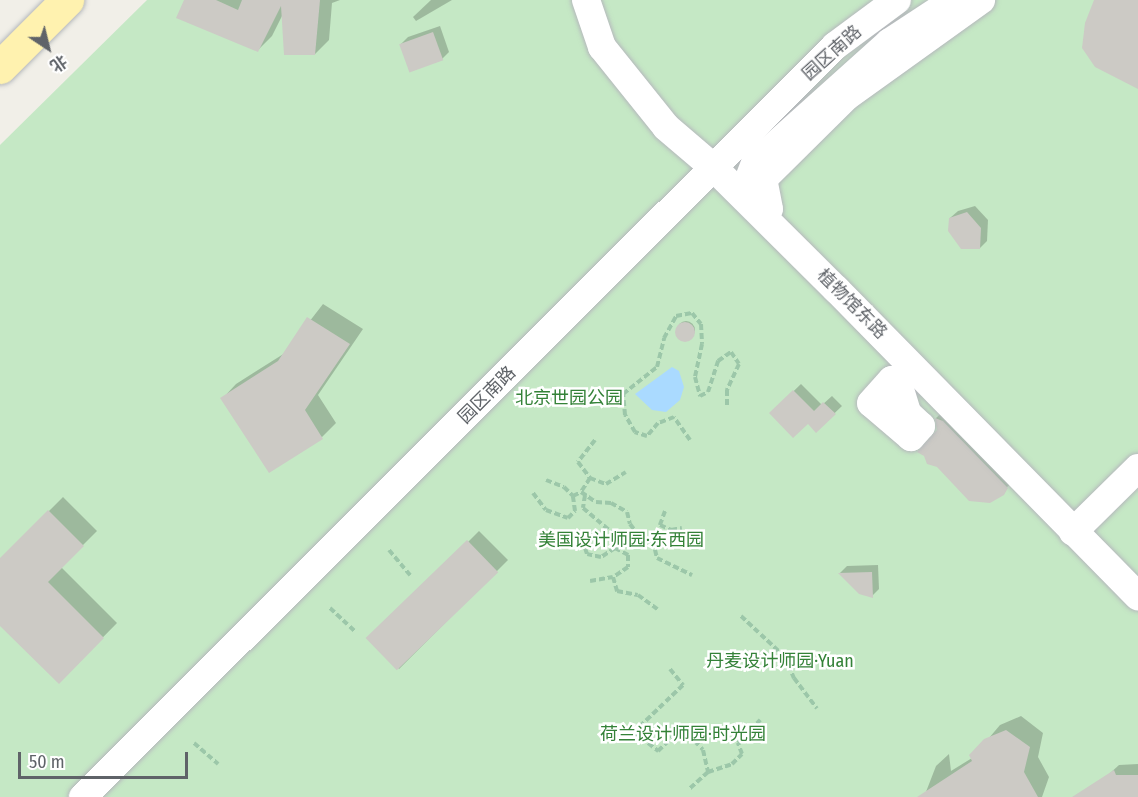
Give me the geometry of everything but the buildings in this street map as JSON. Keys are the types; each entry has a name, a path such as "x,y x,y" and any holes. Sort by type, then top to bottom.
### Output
{"main road":[{"path":"0,67 67,0"}],"street":[{"name":"植物馆东路","path":"586,0 602,47 666,127 714,168 948,400 1138,596"},
{"name":"园区南路","path":"83,797 835,46 897,0"},
{"path":"954,0 890,42 755,163 749,179 761,204 769,209 763,178 847,96 981,0"},
{"path":"1074,532 1138,468"}],"path":[{"path":"690,440 674,417 658,423 647,436 635,432 625,415 623,394 657,367 664,338 676,316 692,313 701,324 702,344 695,377 700,396 708,392 718,361 731,351 739,364 728,390 727,405"},
{"path":"595,440 578,462 590,478 606,484 626,471"},
{"path":"590,478 583,494 583,508 615,535 615,548"},
{"path":"546,480 573,496 583,494 627,512 630,524 639,536 653,541 690,537"},
{"path":"533,493 546,510 568,518 575,511 573,496"},
{"path":"665,511 660,525 671,530 682,528"},
{"path":"584,545 591,538 615,535"},
{"path":"558,549 572,539 584,545 587,554 601,557 615,548"},
{"path":"653,541 657,558 692,575"},
{"path":"590,581 613,578 628,567 627,555 615,548"},
{"path":"388,550 410,575"},
{"path":"613,578 617,591 638,595 657,609"},
{"path":"330,608 355,631"},
{"path":"741,616 785,657 794,678 817,708"},
{"path":"670,669 683,686 634,732 658,751 682,729 703,750 708,772"},
{"path":"689,789 708,772 732,764 742,754 738,743 760,720"},
{"path":"194,743 218,764"}],"green space":[{"name":"北京世园公园","path":"147,0 1138,0 1138,797 0,797 0,145"}],"water":[{"path":"672,367 679,371 684,387 680,400 666,412 652,410 635,394"}],"park label":[{"name":"美国设计师园·东西园","path":"621,540"},
{"name":"丹麦设计师园·Yuan","path":"780,661"},
{"name":"荷兰设计师园·时光园","path":"683,734"}]}
